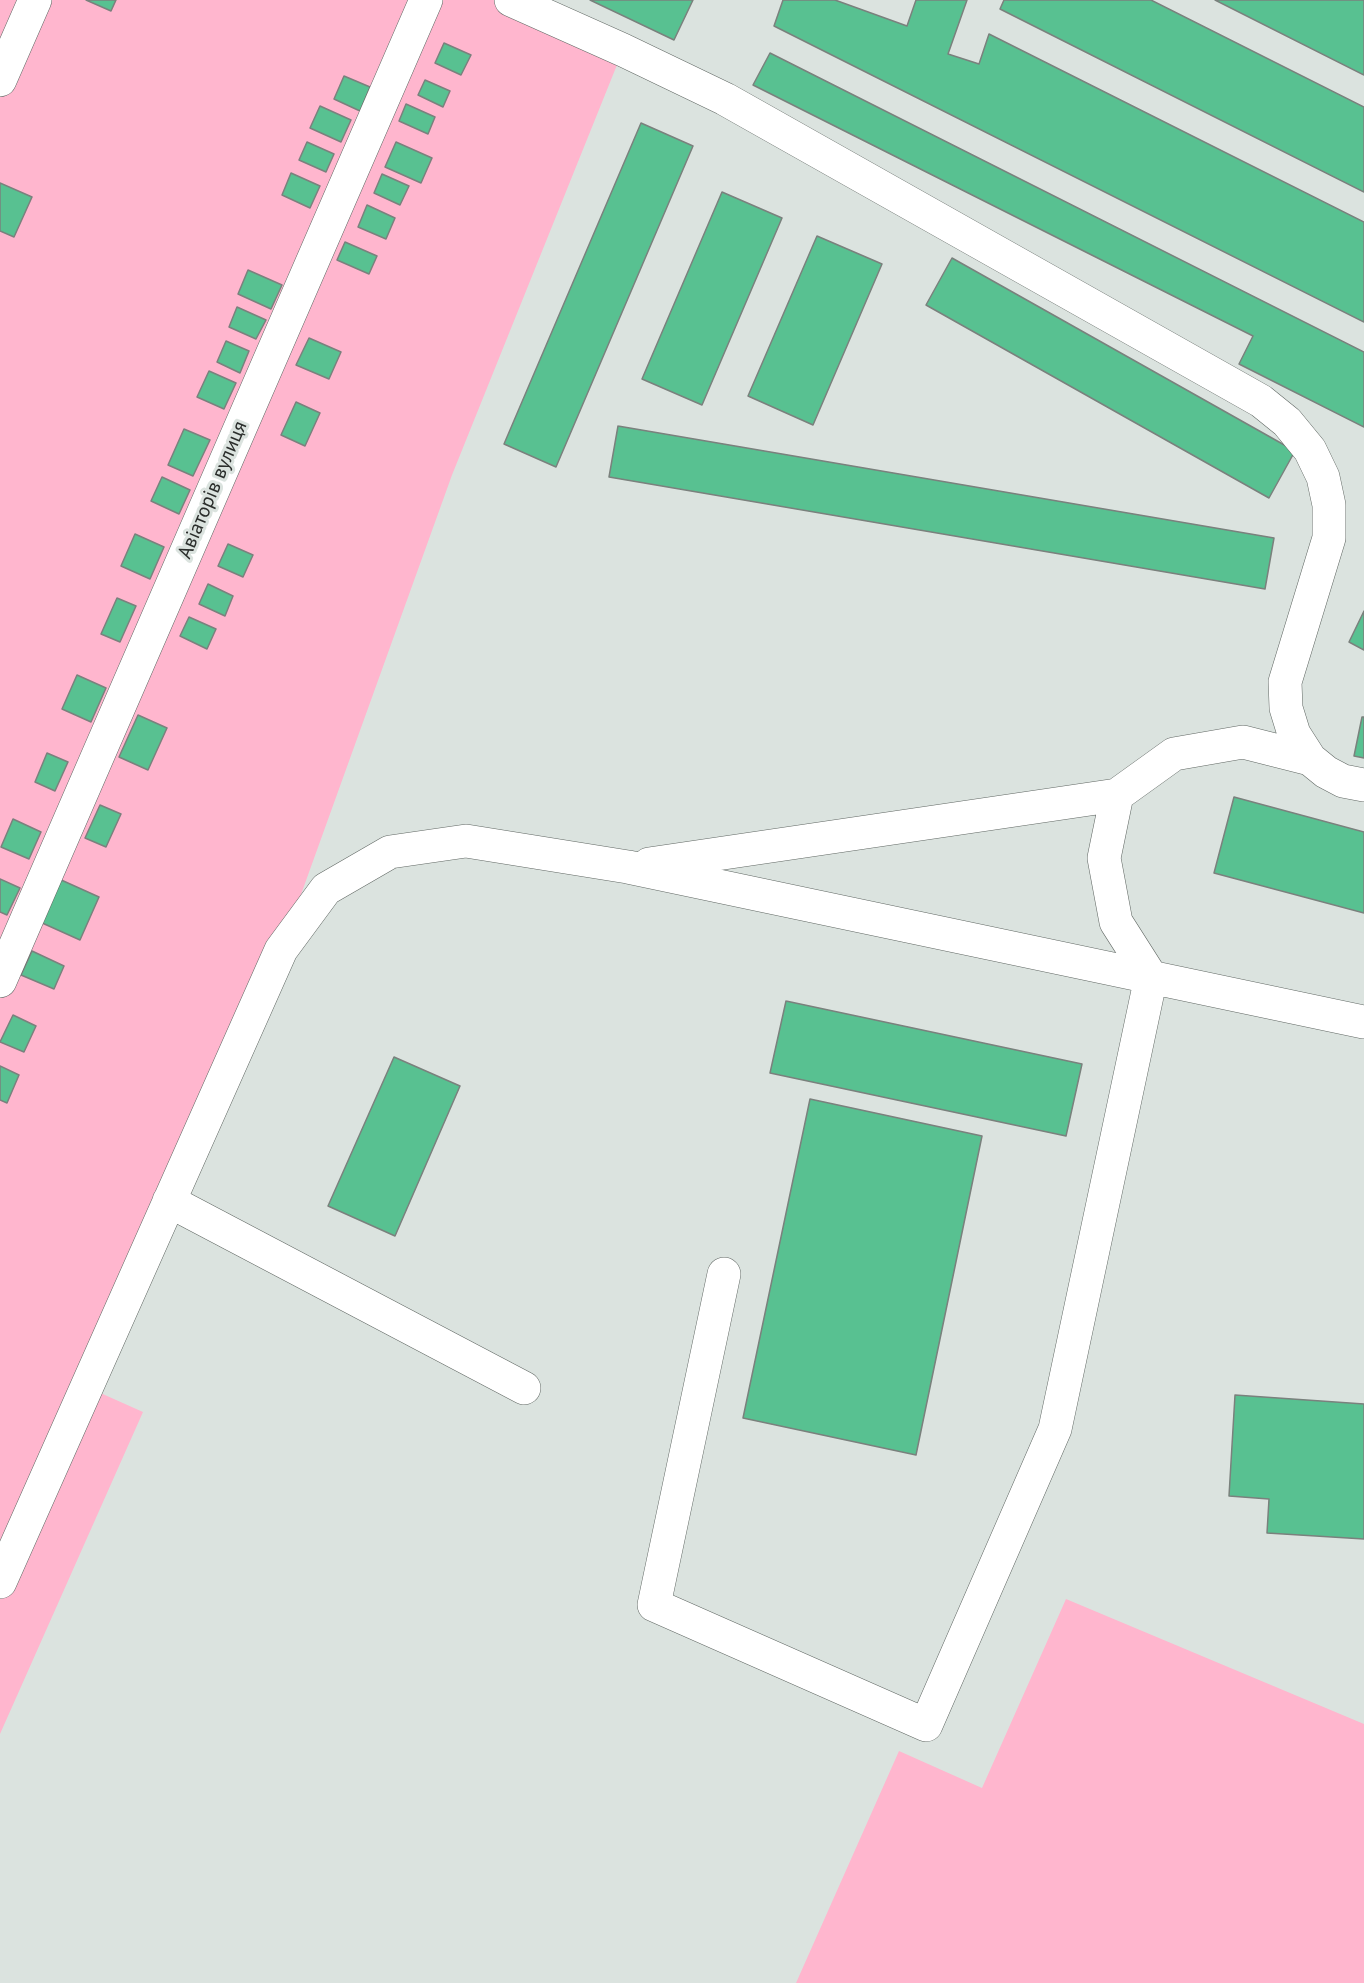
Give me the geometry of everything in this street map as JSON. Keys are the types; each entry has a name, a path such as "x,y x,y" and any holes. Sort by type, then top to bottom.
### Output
{"street":[{"path":"0,80 35,0"},
{"name":"Авіаторів вулиця","path":"0,981 426,0"},
{"path":"511,0 724,99 1262,400 1287,422 1310,450 1323,477 1329,505 1329,538 1284,682 1286,708 1294,734 1310,759 1326,772 1343,780 1364,785"},
{"path":"628,867 1118,795 1174,754 1243,742 1310,759"},
{"path":"724,1274 654,1605 926,1725 1055,1429 1151,977 1116,922 1104,858 1118,795"},
{"path":"0,1582 281,950 326,889 390,852 466,841 628,867 1364,1022"},
{"path":"169,1201 524,1388"}],"shaded area":[{"path":"0,0 511,0 623,50 452,475 281,950 87,1387 143,1412 0,1734"},
{"path":"1066,1599 1364,1724 1364,1983 796,1983 899,1751 982,1788"}],"building":[{"path":"86,0 116,0 111,11"},
{"path":"590,0 693,0 674,40"},
{"path":"783,0 835,0 907,26 916,0 967,0 948,54 979,64 989,34 1364,222 1364,322 774,26"},
{"path":"1004,0 1151,0 1364,107 1364,192 1000,9"},
{"path":"1215,0 1364,0 1364,75"},
{"path":"444,43 471,55 461,75 435,63"},
{"path":"770,53 1364,352 1364,427 1239,364 1253,336 753,85"},
{"path":"344,76 370,87 360,111 334,99"},
{"path":"425,80 450,91 443,107 418,95"},
{"path":"406,104 435,117 428,134 399,121"},
{"path":"320,106 351,120 341,142 310,128"},
{"path":"641,123 693,146 556,467 504,444"},
{"path":"307,142 334,154 326,172 299,160"},
{"path":"396,142 432,158 421,183 385,167"},
{"path":"291,173 320,186 310,208 282,195"},
{"path":"382,174 409,186 400,205 374,193"},
{"path":"0,183 32,197 14,237 0,231"},
{"path":"722,192 782,218 702,405 642,379"},
{"path":"367,205 395,218 386,239 358,227"},
{"path":"817,236 882,264 813,425 748,396"},
{"path":"345,242 377,256 369,274 337,260"},
{"path":"952,258 1295,451 1269,498 926,305"},
{"path":"248,270 282,285 271,309 238,294"},
{"path":"237,307 266,320 256,339 229,327"},
{"path":"309,338 341,352 329,379 296,365"},
{"path":"226,341 249,351 240,373 217,362"},
{"path":"209,371 236,383 224,409 197,397"},
{"path":"296,402 320,413 305,446 281,435"},
{"path":"618,426 1274,538 1265,589 609,477"},
{"path":"184,429 210,440 193,476 168,465"},
{"path":"162,477 190,490 179,514 151,501"},
{"path":"135,534 164,547 150,579 121,566"},
{"path":"228,544 253,555 243,577 218,566"},
{"path":"208,584 233,596 225,616 199,604"},
{"path":"117,598 136,606 120,642 101,634"},
{"path":"1364,611 1364,650 1349,642"},
{"path":"189,617 216,629 207,649 180,636"},
{"path":"77,675 106,688 91,722 62,709"},
{"path":"138,715 167,728 148,770 119,757"},
{"path":"1362,717 1364,717 1364,758 1354,756"},
{"path":"47,753 68,762 55,791 35,782"},
{"path":"1234,797 1364,832 1364,913 1214,873"},
{"path":"100,805 121,814 106,847 85,838"},
{"path":"13,819 41,832 29,859 1,847"},
{"path":"0,879 20,888 7,915 0,912"},
{"path":"59,879 99,897 80,940 40,922"},
{"path":"32,951 64,966 54,989 21,975"},
{"path":"786,1001 1082,1064 1066,1136 770,1073"},
{"path":"13,1015 36,1026 24,1052 0,1042"},
{"path":"394,1057 460,1086 395,1236 328,1206"},
{"path":"0,1066 19,1075 7,1103 0,1100"},
{"path":"810,1099 982,1136 916,1455 743,1418"},
{"path":"1235,1395 1364,1404 1364,1539 1267,1533 1269,1499 1229,1496"}]}
